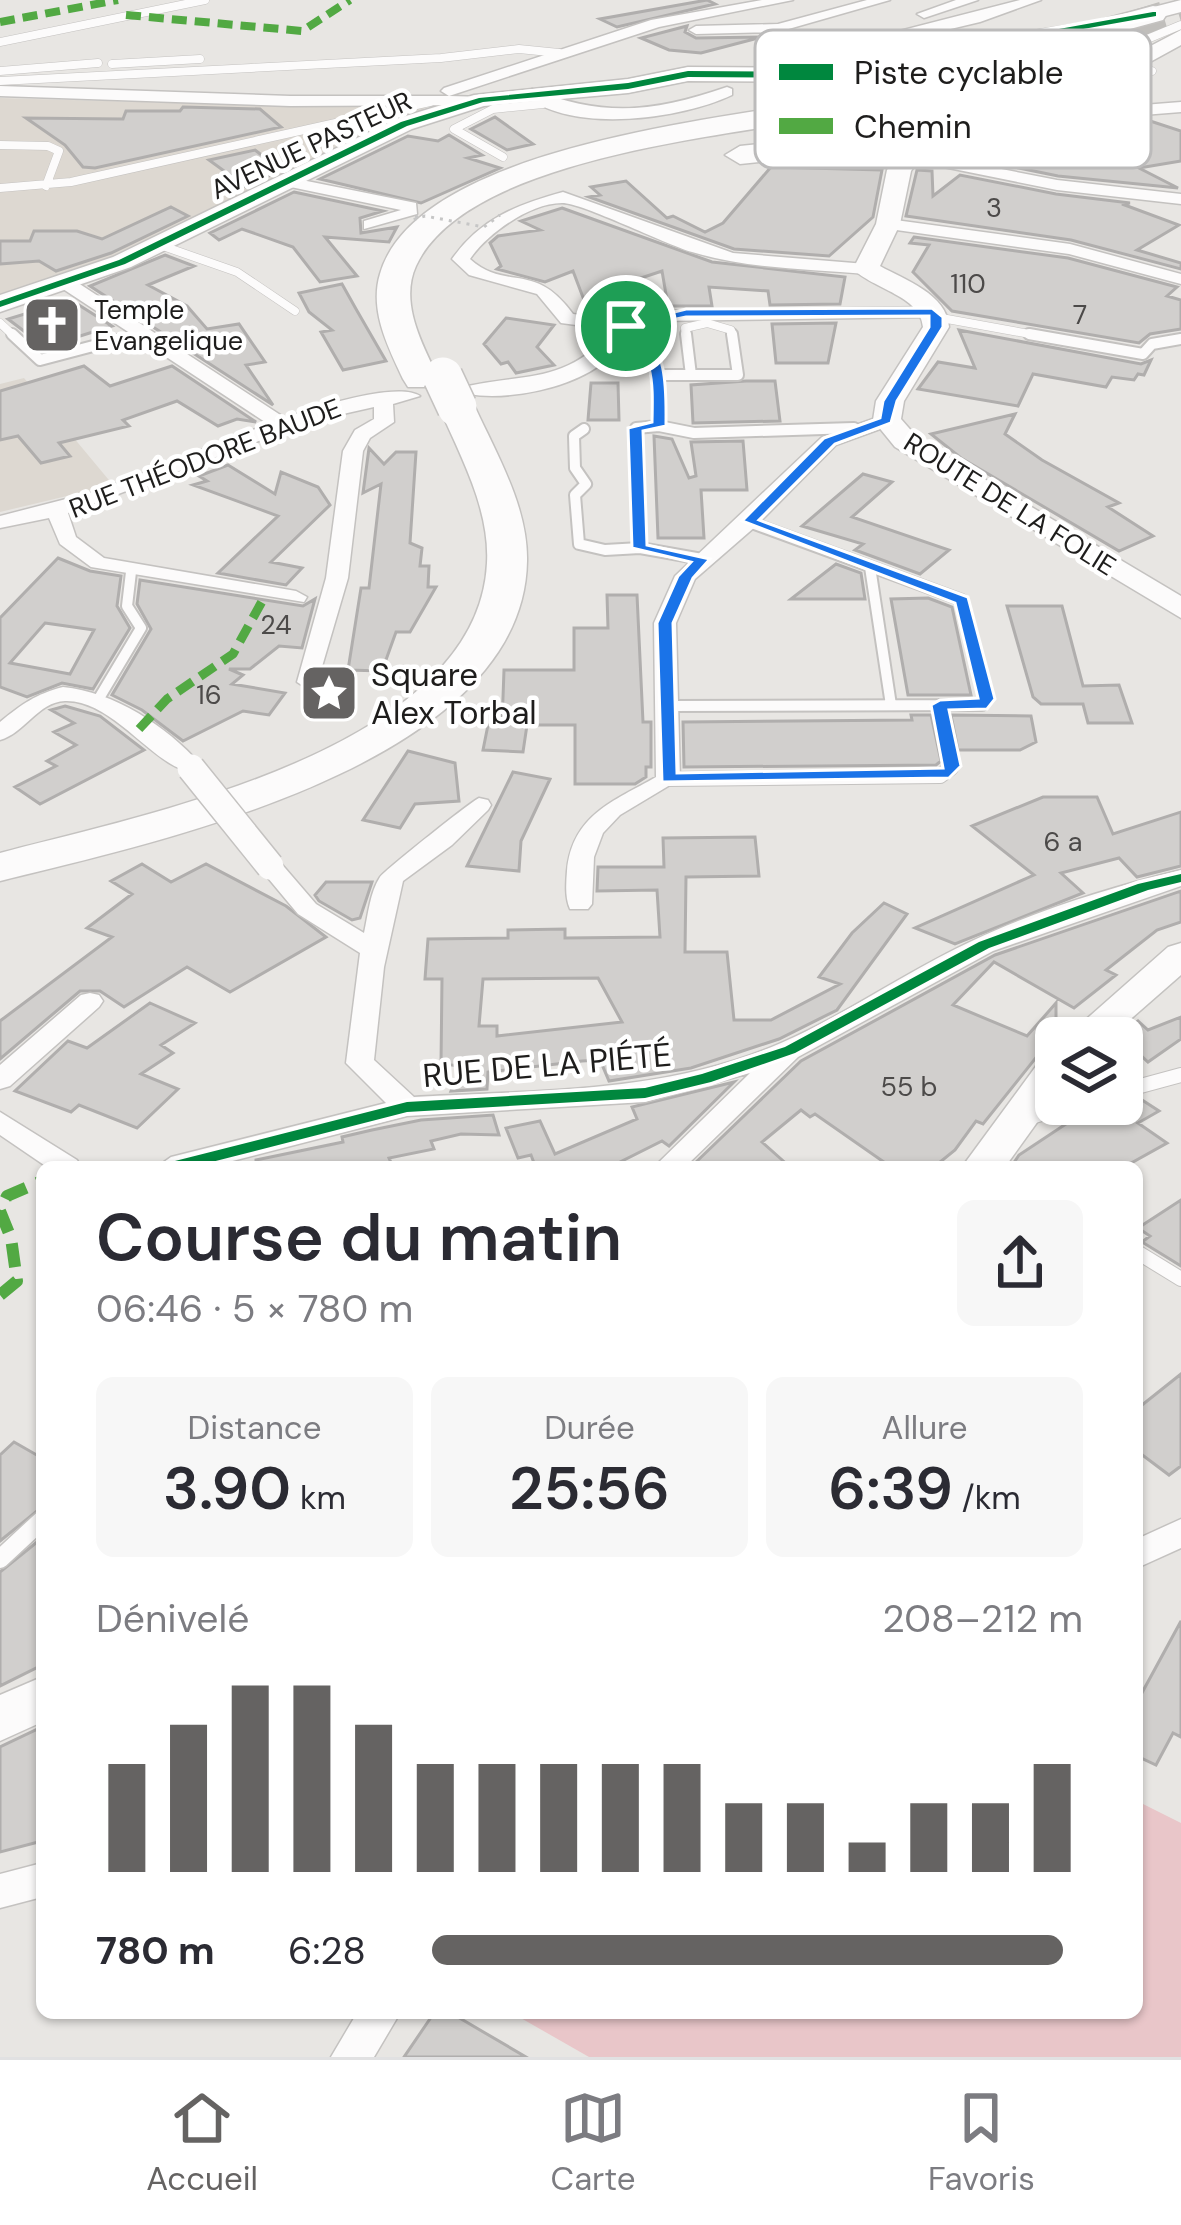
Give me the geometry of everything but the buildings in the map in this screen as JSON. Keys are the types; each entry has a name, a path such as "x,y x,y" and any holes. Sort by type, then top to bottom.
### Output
{"highway":[{"path":"0,867 211,791 364,746 426,705 486,638 497,616 507,559 496,499 440,393 399,332 394,286 413,243 468,196 564,159 755,123"},
{"path":"440,393 421,322 417,286 430,251 465,217 524,188 574,171 755,135"},
{"path":"465,217 521,195 607,175 755,154"},
{"path":"0,835 108,829"},
{"path":"0,849 108,829"},
{"path":"0,882 108,829"}],"street":[{"path":"0,91 290,101 470,95 559,52 637,29 786,0"},
{"path":"637,29 778,28 884,0"},
{"path":"863,30 971,0"},
{"path":"936,30 1034,0"},
{"name":"AVENUE PASTEUR","path":"1059,30 1167,10"},
{"path":"1151,45 1181,35"},
{"name":"AVENUE PASTEUR","path":"0,304 160,245 470,95 538,99 674,76 728,84 755,82"},
{"path":"538,99 658,112 699,105 728,84 755,77"},
{"path":"1151,108 1181,107"},
{"path":"866,269 888,224 901,168"},
{"path":"971,168 1057,185 1181,199"},
{"path":"286,182 410,207 410,214 370,225"},
{"path":"570,198 714,253 866,269 924,301 934,315 686,313 626,326 567,319 550,293 461,265 463,253 477,236 509,215 546,199 570,198"},
{"path":"888,224 1070,249 1181,280"},
{"path":"66,283 284,426"},
{"name":"ROUTE DE LA FOLIE","path":"934,315 936,327 890,401 886,420 905,441 946,468 1181,609"},
{"name":"RUE THÉODORE BAUDE","path":"0,522 58,514 328,409 383,398 529,384 570,373 597,358 626,326"},
{"path":"308,682 337,578 353,451 362,434 385,422 383,398"},
{"path":"579,904 579,849 588,836 614,807 656,790 668,779 665,623 686,576 830,441 854,428 886,420"},
{"path":"58,514 67,540 82,554 131,572 296,597"},
{"path":"0,734 39,701 52,696 79,693 98,700 211,791 307,909 377,952"},
{"path":"406,1107 360,1063 359,1036 377,952 383,895 391,880 478,805"},
{"name":"RUE DE LA PIÉTÉ","path":"194,1161 406,1107 644,1093 790,1050 984,945 1143,887 1181,878"},
{"path":"1110,1017 1181,956"},
{"path":"0,1080 90,1001"},
{"path":"674,1161 790,1050"},
{"path":"988,1161 1035,1095"},
{"path":"0,1121 58,1161"},
{"path":"1143,1553 1181,1532"},
{"path":"0,1719 36,1701"},
{"path":"0,1891 36,1882"},
{"path":"351,2057 376,2019"}],"lane":[{"path":"0,42 205,0"},
{"path":"1151,40 1181,25"},
{"path":"0,71 441,58 519,49 559,52"},
{"path":"0,81 200,59"},
{"path":"0,188 46,186 470,95"},
{"path":"502,157 454,129 493,109 538,99"},
{"path":"0,145 48,146 59,151 46,186"},
{"path":"160,245 237,272 295,311"},
{"path":"934,315 1143,354 1152,344 1181,339"},
{"path":"0,323 40,360 116,340"},
{"path":"659,375 691,375 738,375 731,330 707,323 685,328 691,375"},
{"path":"626,326 641,335 659,375 659,426"},
{"path":"640,548 635,428 659,426 694,433 854,428"},
{"path":"584,429 574,436 575,468 586,484 574,495 579,544 703,559"},
{"path":"669,706 982,705 987,699 967,608 948,593 749,521"},
{"path":"870,567 891,706"},
{"path":"98,700 141,628 127,606 131,572"},
{"path":"668,779 940,776 952,766 940,705"},
{"path":"1143,1085 1181,1075"},
{"path":"1016,1121 1035,1116"},
{"path":"1143,1256 1181,1280"},
{"path":"0,1559 36,1526"}],"path":[{"path":"418,216 412,220 425,216 484,227 500,215"}],"shaded area":[{"path":"0,98 280,106 430,104 404,124 159,246 0,303"},
{"path":"24,378 113,485 0,512 0,384"},
{"path":"1143,1804 1181,1823 1181,2057 589,2057 522,2019 1143,2019"}],"tunnel":[{"path":"1120,30 1181,11"}],"marked path":[{"path":"0,22 118,0"},
{"path":"126,15 302,31 350,0"},
{"path":"139,729 167,699 233,654 265,596"},
{"path":"0,1295 17,1281 11,1238 0,1211 7,1196 36,1184"}],"cycle path":[{"path":"1065,30 1153,14"},
{"path":"0,304 122,262 404,124 482,100 628,86 688,74 755,74"},
{"path":"195,1161 407,1107 645,1093 706,1078 790,1050 984,945 1143,887 1181,878"}],"place":[{"name":"Temple Evangelique","path":"52,325"},
{"name":"Square Alex Torbal","path":"329,693"}],"route":[{"path":"932,312 936,317 936,327 890,401 886,420 854,428 830,441 749,521 962,601 987,699 982,705 940,705 952,766 949,773 668,779 665,623 686,576 703,559 640,548 635,428 659,426 659,375 641,335 626,326 655,316 686,313 932,312"}]}
